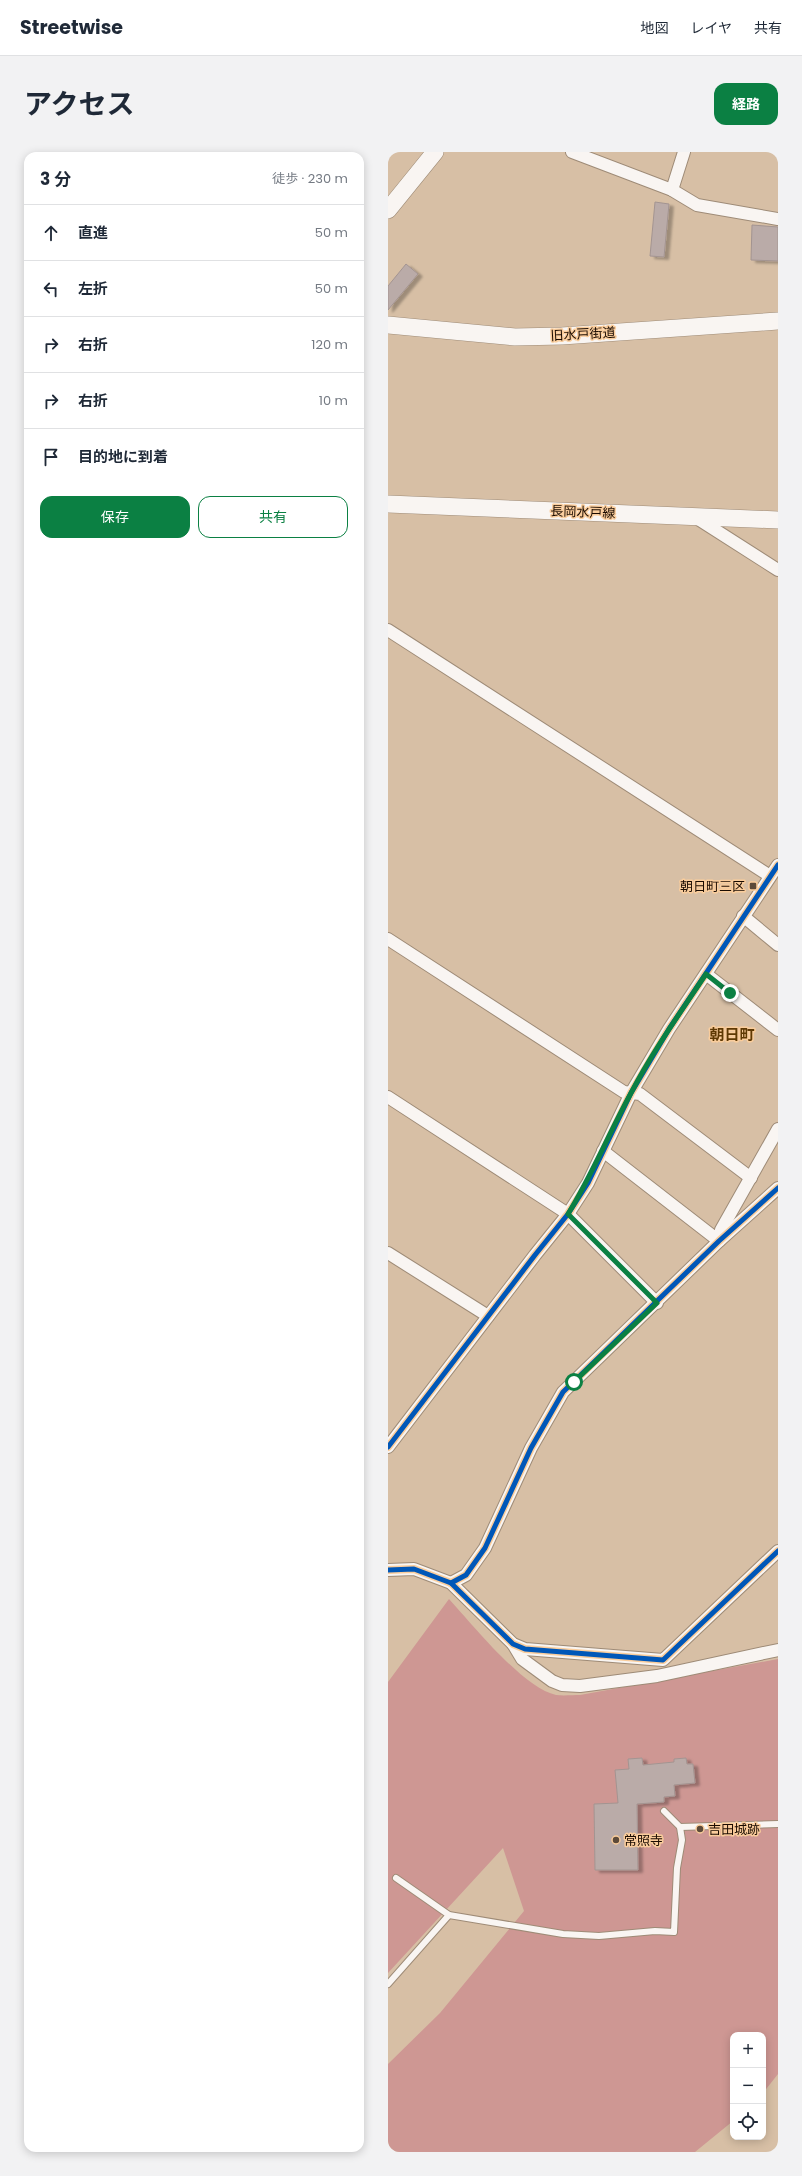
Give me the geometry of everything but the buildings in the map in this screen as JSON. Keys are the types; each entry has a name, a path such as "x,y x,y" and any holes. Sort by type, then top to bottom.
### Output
{"street":[{"path":"388,210 435,152"},
{"path":"572,152 672,190 697,206 778,219"},
{"path":"672,190 684,152"},
{"name":"旧水戸街道","path":"388,325 515,337 562,336 778,321"},
{"name":"長岡水戸線","path":"388,504 778,520"},
{"path":"693,516 778,570"},
{"path":"388,630 770,876"},
{"path":"388,1447 568,1214 588,1183 631,1093 669,1029 778,864"},
{"path":"743,916 778,945"},
{"path":"388,939 624,1092 640,1094 751,1178"},
{"path":"706,974 778,1030"},
{"path":"388,1097 568,1214 657,1303"},
{"path":"719,1241 721,1230 778,1129"},
{"path":"603,1151 719,1241"},
{"path":"451,1583 466,1574 485,1548 531,1448 563,1392 657,1303 719,1241 777,1191"},
{"path":"388,1253 488,1316"},
{"path":"513,1644 525,1650 663,1660 778,1551"},
{"path":"388,1570 414,1569 451,1583 513,1644 522,1659 552,1681 562,1685 580,1686 657,1676 778,1650"}],"lane":[{"path":"396,1878 449,1914 563,1934 599,1936 655,1931 674,1932 677,1868 682,1840 680,1827 664,1811"},
{"path":"680,1827 778,1824"},
{"path":"388,1984 449,1914"}],"shaded area":[{"path":"449,1599 484,1639 514,1668 529,1681 543,1690 556,1695 580,1695 778,1659 778,2074 766,2089 766,2032 730,2032 730,2123 695,2152 388,2152 388,2064 440,2013 524,1911 503,1848 388,1973 388,1682"}],"cycle path":[{"path":"388,1447 568,1214 588,1183 631,1093 669,1029 778,865"},
{"path":"451,1583 466,1575 485,1548 531,1448 563,1392 719,1241 778,1188"},
{"path":"388,1570 414,1569 451,1583 513,1644 525,1649 663,1660 778,1551"}],"place":[{"name":"朝日町三区","path":"753,886"},
{"name":"吉田城跡","path":"700,1829"},
{"name":"常照寺","path":"616,1840"}],"district":[{"name":"朝日町","path":"732,1034"}],"route":[{"path":"574,1382 657,1303 568,1214 588,1183 631,1093 669,1029 706,974 730,993"}]}
